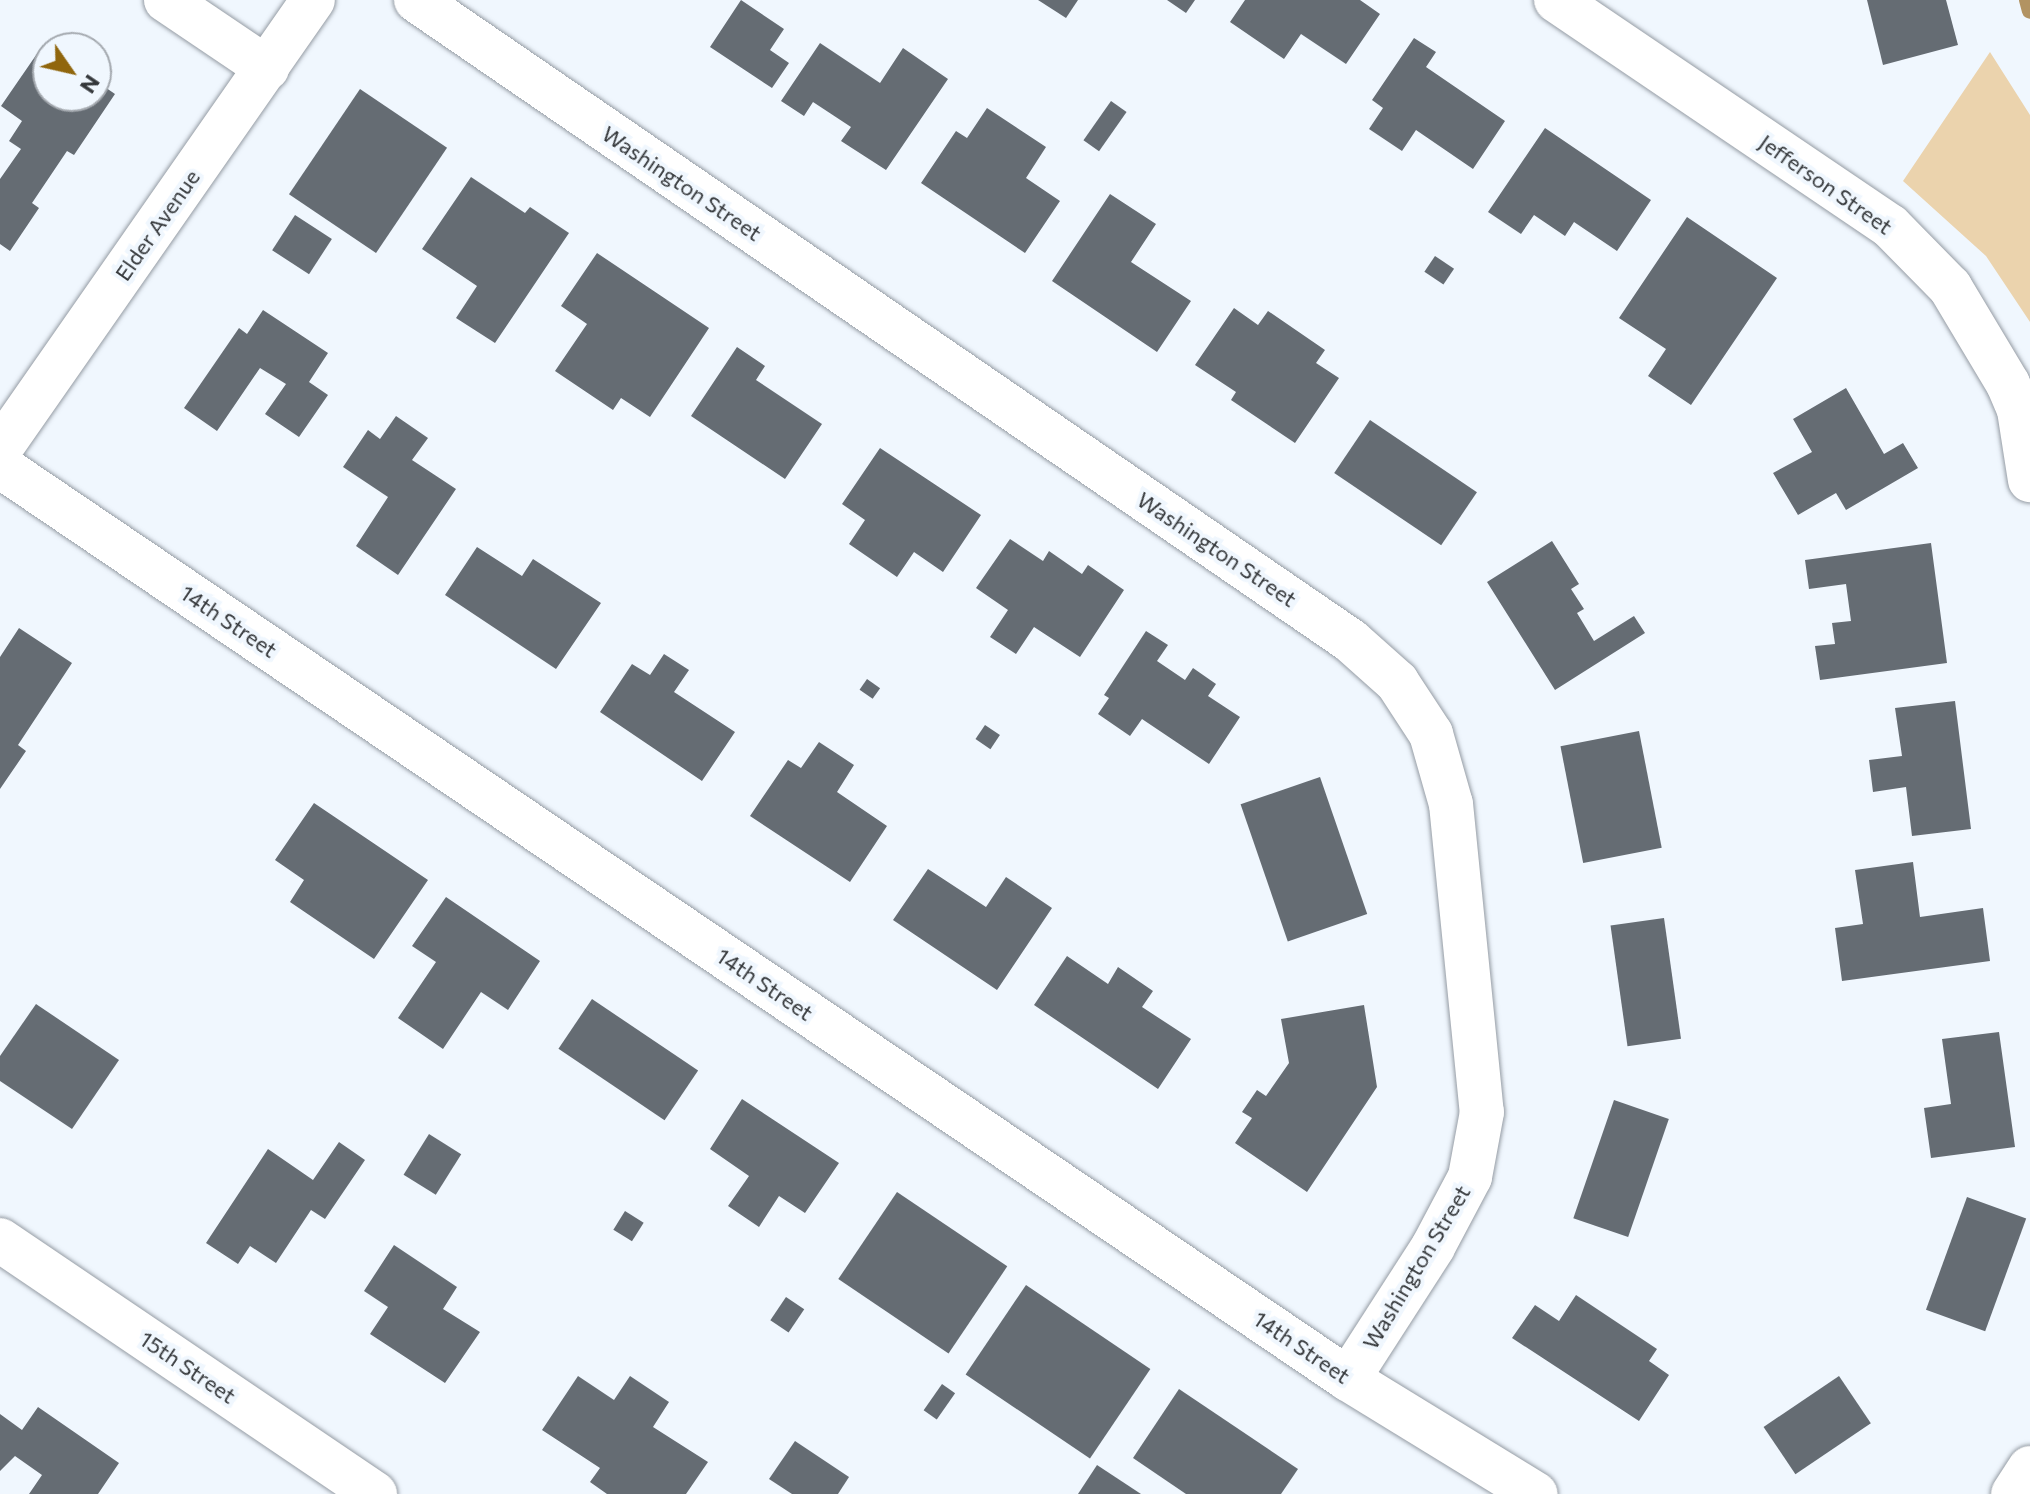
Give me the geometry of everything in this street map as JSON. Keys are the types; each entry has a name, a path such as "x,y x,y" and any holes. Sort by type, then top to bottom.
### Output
{"street":[{"path":"166,0 267,68"},
{"name":"Elder Avenue","path":"0,449 313,0"},
{"name":"Washington Street","path":"416,0 1338,632 1397,682 1431,734 1451,804 1482,1112 1470,1177 1433,1247 1348,1379"},
{"name":"Jefferson Street","path":"1556,0 1890,226 1950,287 2008,384 2019,410 2030,480"},
{"name":"14th Street","path":"0,466 1348,1379 1536,1494"},
{"name":"15th Street","path":"0,1240 375,1494"},
{"path":"2013,1494 2030,1468"}],"shaded area":[{"path":"1990,52 2030,115 2030,322 1986,256 1903,181"}],"building":[{"path":"741,0 784,29 770,50 789,63 772,88 710,47"},
{"path":"1038,0 1078,0 1066,18"},
{"path":"1167,0 1195,0 1186,13"},
{"path":"1245,0 1360,0 1380,14 1346,64 1301,34 1284,59 1230,22"},
{"path":"1867,0 1946,0 1958,45 1883,65"},
{"path":"1414,38 1436,52 1426,67 1505,121 1473,169 1416,130 1402,151 1369,129 1383,108 1372,100"},
{"path":"820,43 880,83 903,48 948,79 886,170 841,141 851,127 813,102 804,116 781,101"},
{"path":"32,61 32,112 103,112 74,155 67,151 32,203 39,208 10,251 0,244 0,179 21,149 9,141 22,121 1,106"},
{"path":"360,89 447,148 376,253 289,194"},
{"path":"1111,101 1127,112 1099,151 1083,140"},
{"path":"987,108 1046,147 1026,178 1060,201 1025,253 921,183 956,131 967,138"},
{"path":"1545,128 1651,200 1617,251 1574,222 1565,236 1534,215 1521,234 1488,212"},
{"path":"471,177 525,213 530,207 569,233 495,343 456,318 477,286 422,249"},
{"path":"1110,194 1156,224 1131,262 1191,301 1157,352 1052,281"},
{"path":"295,215 332,239 309,274 272,250"},
{"path":"1687,217 1777,278 1691,405 1648,376 1666,349 1619,318"},
{"path":"597,253 709,328 650,417 621,398 613,410 555,371 587,324 561,306"},
{"path":"1435,256 1454,269 1443,285 1424,272"},
{"path":"1234,308 1258,325 1268,311 1325,350 1316,363 1339,378 1295,443 1231,400 1236,392 1195,365"},
{"path":"263,310 328,353 309,382 328,395 299,437 265,414 286,384 260,368 217,431 184,408 239,328 247,334"},
{"path":"737,347 765,366 756,380 822,424 785,479 691,416"},
{"path":"1846,388 1884,454 1903,443 1918,468 1846,510 1836,493 1798,515 1773,473 1812,452 1793,419"},
{"path":"396,416 428,438 412,460 456,489 398,575 356,546 388,497 343,467 368,430 380,439"},
{"path":"1370,420 1477,492 1441,545 1334,473"},
{"path":"880,448 981,515 943,572 914,552 897,577 849,544 865,520 842,504"},
{"path":"1010,539 1043,561 1049,551 1082,574 1088,565 1124,590 1080,657 1034,627 1016,654 990,637 1008,610 976,588"},
{"path":"1552,541 1579,584 1571,589 1584,609 1577,613 1594,641 1634,616 1645,633 1555,690 1487,582"},
{"path":"1931,543 1947,663 1820,680 1815,646 1835,644 1832,623 1851,621 1846,584 1809,589 1805,560"},
{"path":"477,547 522,576 533,559 601,603 556,669 445,595"},
{"path":"19,628 72,663 18,745 26,751 0,789 0,657"},
{"path":"1146,631 1168,645 1157,661 1185,680 1193,668 1216,684 1208,696 1240,717 1209,764 1142,719 1130,736 1098,714 1109,698 1104,695"},
{"path":"664,654 689,670 674,692 735,732 702,781 600,712 632,664 650,675"},
{"path":"867,679 880,688 873,699 860,690"},
{"path":"1955,701 1971,829 1912,836 1906,787 1873,792 1869,760 1902,756 1895,708"},
{"path":"985,725 1000,735 990,749 975,739"},
{"path":"1639,731 1662,848 1583,863 1560,746"},
{"path":"819,742 854,765 837,792 887,826 850,882 750,816 788,760 801,768"},
{"path":"1320,777 1367,914 1288,941 1241,804"},
{"path":"314,803 428,880 374,959 290,902 304,880 275,860"},
{"path":"1913,862 1920,917 1983,908 1990,961 1842,981 1835,928 1863,924 1855,870"},
{"path":"928,869 986,907 1006,877 1052,908 997,990 893,920"},
{"path":"446,897 540,961 508,1010 481,992 443,1049 398,1018 436,962 412,946"},
{"path":"1664,918 1681,1039 1628,1046 1611,926"},
{"path":"1067,956 1108,984 1118,967 1153,991 1142,1007 1191,1039 1158,1089 1034,1005"},
{"path":"592,999 698,1071 665,1120 558,1049"},
{"path":"36,1004 119,1060 72,1129 0,1081 0,1056"},
{"path":"1364,1005 1377,1087 1307,1192 1235,1143 1252,1118 1242,1112 1257,1090 1266,1096 1289,1063 1281,1019"},
{"path":"1999,1032 2015,1147 1931,1158 1924,1108 1951,1104 1942,1039"},
{"path":"742,1099 839,1163 805,1213 779,1196 759,1227 728,1206 749,1176 710,1149"},
{"path":"1614,1100 1669,1119 1628,1237 1573,1218"},
{"path":"429,1134 461,1154 436,1195 404,1175"},
{"path":"339,1142 365,1160 325,1219 311,1210 276,1263 250,1246 238,1264 206,1243 268,1149 313,1180"},
{"path":"897,1192 1007,1266 949,1353 838,1279"},
{"path":"1967,1197 2026,1219 1985,1331 1926,1310"},
{"path":"625,1211 644,1223 632,1241 613,1230"},
{"path":"394,1245 457,1287 443,1309 480,1332 445,1383 370,1334 388,1307 364,1291"},
{"path":"1026,1285 1150,1369 1090,1458 966,1375"},
{"path":"1576,1295 1657,1349 1649,1361 1669,1375 1639,1421 1512,1338 1535,1305 1559,1321"},
{"path":"786,1297 804,1309 789,1333 770,1320"},
{"path":"578,1376 614,1400 630,1376 669,1402 653,1427 708,1462 686,1494 607,1494 590,1482 600,1468 542,1430"},
{"path":"1839,1376 1871,1423 1795,1474 1764,1427"},
{"path":"942,1384 955,1393 937,1419 924,1410"},
{"path":"1179,1389 1298,1469 1281,1494 1186,1494 1133,1458"},
{"path":"38,1407 119,1463 98,1494 29,1494 42,1475 15,1456 0,1471 0,1414 22,1430"},
{"path":"795,1441 849,1477 838,1494 792,1494 769,1479"},
{"path":"1097,1465 1141,1494 1078,1494"}],"waterway":[{"path":"2027,0 2030,11"}]}
